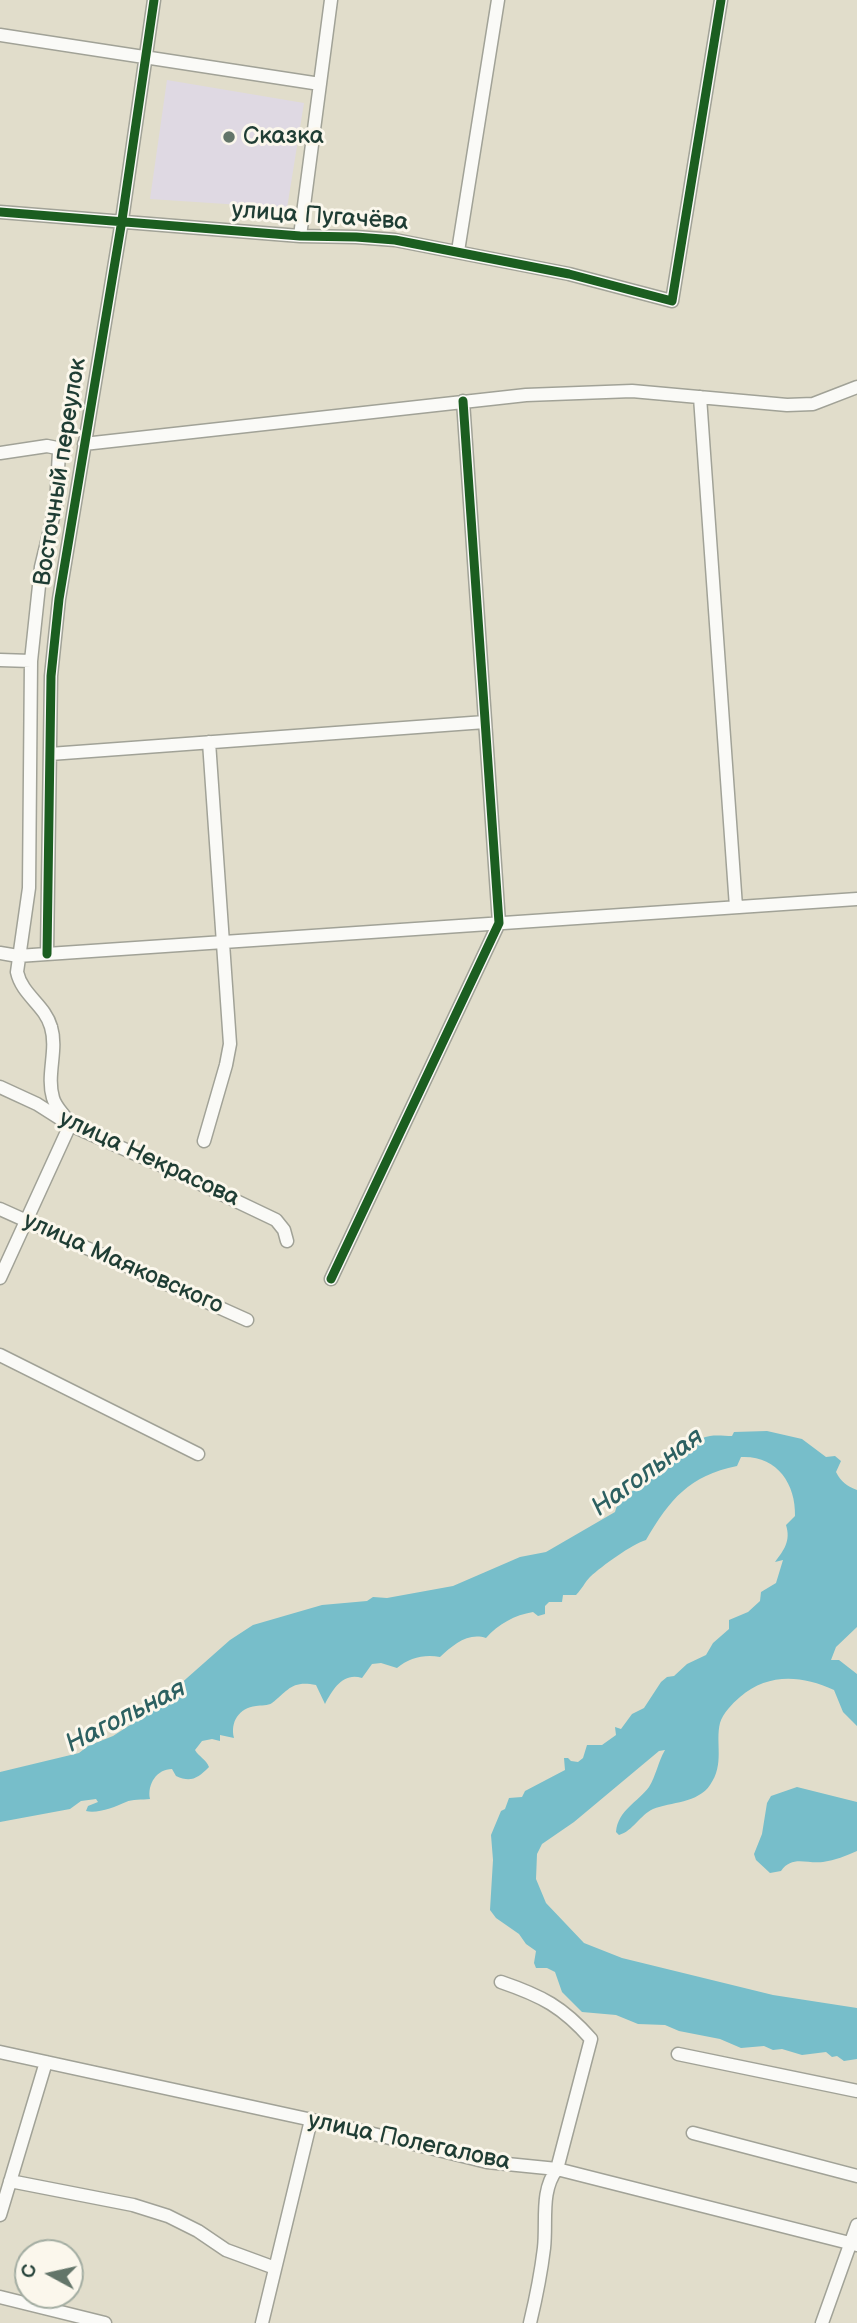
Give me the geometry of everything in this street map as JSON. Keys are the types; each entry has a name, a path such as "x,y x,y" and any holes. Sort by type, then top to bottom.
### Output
{"street":[{"name":"Восточный переулок","path":"47,954 51,676 60,599 122,220 154,0"},
{"path":"300,236 331,0"},
{"path":"458,251 498,0"},
{"name":"улица Пугачёва","path":"0,212 300,236 395,240 569,274 673,301 720,0"},
{"path":"0,35 320,84"},
{"path":"84,444 526,395 632,391 787,405 813,404 857,387"},
{"path":"700,397 736,907"},
{"path":"331,1279 499,923 463,401"},
{"name":"Восточный переулок","path":"0,453 47,446 57,448 59,458 56,505 41,568 31,661 29,888 17,972 20,984 51,1024 54,1039 51,1084 53,1098 70,1125"},
{"path":"0,660 31,661"},
{"path":"50,754 485,722"},
{"path":"204,1141 230,1044 209,742"},
{"path":"0,953 18,956 857,899"},
{"name":"улица Некрасова","path":"0,1087 37,1104 70,1125 275,1220 284,1230 287,1241"},
{"path":"0,1278 70,1125"},
{"name":"улица Маяковского","path":"0,1209 247,1320"},
{"path":"0,1355 198,1454"},
{"path":"501,1982 535,1993 571,2016 591,2039 557,2169 547,2186 545,2243 530,2323"},
{"name":"улица Полегалова","path":"0,2052 311,2120 487,2162 557,2169 853,2244"},
{"path":"678,2054 857,2091"},
{"path":"0,2215 46,2062"},
{"path":"262,2323 311,2120"},
{"path":"693,2133 857,2176"},
{"path":"10,2181 133,2205 168,2216 191,2227 226,2250 275,2269"},
{"path":"822,2323 853,2244 857,2225"},
{"path":"0,2297 105,2323"}],"shaded area":[{"name":"Сказка","path":"167,80 304,103 287,208 150,199"}],"water":[{"path":"767,1431 802,1439 826,1457 835,1456 841,1461 836,1472 845,1483 857,1490 857,1627 836,1647 831,1660 839,1660 857,1674 857,1726 843,1712 834,1690 822,1685 785,1679 773,1680 751,1689 723,1716 719,1731 717,1769 705,1791 691,1799 653,1809 619,1835 616,1832 620,1818 651,1783 665,1750 659,1751 574,1822 542,1844 537,1854 536,1879 546,1903 584,1943 622,1958 773,1995 857,2008 857,2059 844,2061 826,2052 802,2055 764,2046 741,2048 720,2039 679,2031 665,2025 638,2024 616,2015 582,2012 562,1992 555,1972 547,1968 536,1968 536,1951 490,1910 493,1860 491,1835 509,1798 522,1797 525,1791 565,1770 564,1758 578,1762 583,1758 587,1745 602,1745 616,1735 615,1727 621,1729 632,1714 644,1708 661,1682 706,1655 713,1643 729,1629 729,1620 748,1612 760,1601 761,1592 776,1583 783,1560 775,1562 786,1545 786,1525 795,1516 794,1504 788,1482 782,1473 764,1461 741,1457 737,1466 720,1470 693,1483 673,1501 646,1540 602,1567 576,1595 563,1595 562,1602 549,1602 545,1606 545,1614 538,1616 533,1612 520,1615 501,1624 486,1638 467,1638 440,1657 417,1658 397,1668 381,1663 372,1664 362,1678 349,1677 339,1683 325,1704 316,1685 295,1685 270,1704 250,1707 241,1713 233,1727 234,1738 220,1735 220,1741 202,1741 195,1750 209,1767 198,1777 181,1778 176,1776 172,1769 154,1778 149,1793 150,1799 131,1800 95,1812 86,1811 88,1806 98,1802 96,1799 81,1801 70,1809 0,1822 0,1772 79,1753 88,1746 113,1736 144,1716 230,1640 253,1625 322,1605 367,1601 373,1597 387,1598 453,1586 520,1557 546,1552 615,1512 625,1496 692,1442 710,1436 732,1436 734,1432"},
{"path":"797,1787 857,1802 857,1851 823,1862 790,1863 781,1871 770,1873 756,1860 754,1854 762,1834 767,1803 771,1796"}],"cycle path":[{"path":"47,954 51,676 59,599 122,220 154,0"},
{"path":"0,212 300,236 395,240 569,274 672,301 721,0"},
{"path":"331,1279 499,923 463,401"}],"place":[{"name":"Сказка","path":"229,137"}],"water label":[{"name":"Нагольная","path":"648,1473"},
{"name":"Нагольная","path":"126,1717"}]}
